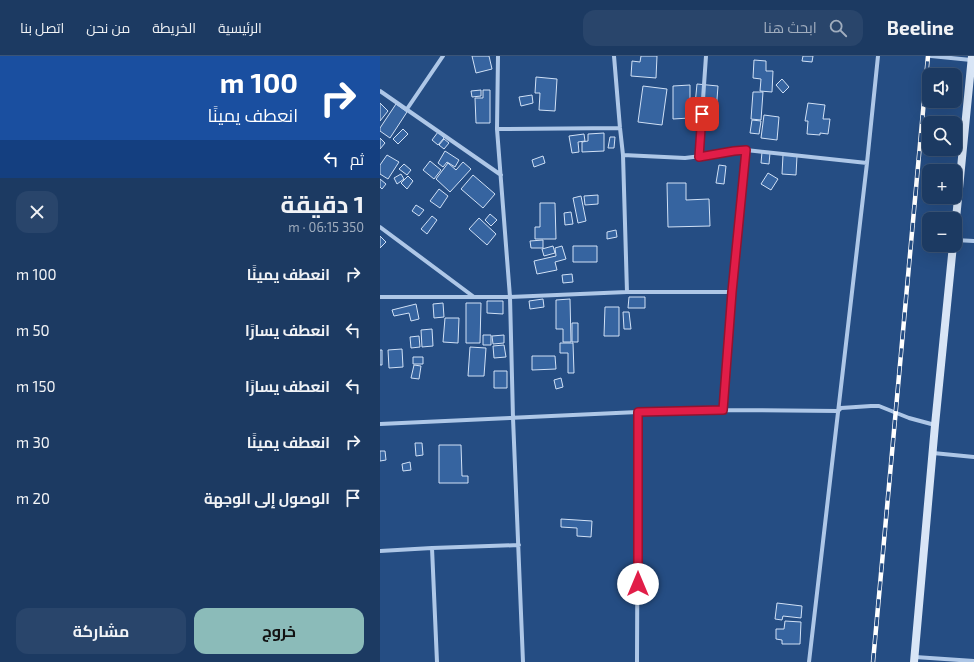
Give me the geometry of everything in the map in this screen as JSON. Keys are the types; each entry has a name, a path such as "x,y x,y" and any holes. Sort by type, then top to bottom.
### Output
{"main road":[{"path":"957,212 972,58"},
{"path":"915,659 935,425 952,252"}],"street":[{"path":"407,109 443,56"},
{"path":"498,56 498,129 510,298 513,418 523,662"},
{"path":"614,56 623,155 627,292"},
{"path":"699,157 706,56"},
{"path":"809,662 878,56"},
{"path":"931,56 972,58"},
{"path":"380,91 501,175"},
{"path":"498,129 620,128"},
{"path":"623,155 686,158 746,150 867,163"},
{"path":"723,410 732,292 746,150"},
{"path":"380,227 475,297"},
{"path":"962,240 974,241"},
{"path":"380,297 510,298 627,292 732,292"},
{"path":"380,424 638,412 723,410 838,411 841,408 878,406 903,416 935,425"},
{"path":"637,662 638,412"},
{"path":"933,453 974,456"},
{"path":"380,551 518,545"},
{"path":"432,548 436,662"},
{"path":"915,659 974,661"}],"building":[{"path":"472,56 489,56 492,69 476,73"},
{"path":"641,56 657,56 656,78 631,76 632,61 640,62"},
{"path":"803,56 813,56 812,62 802,61"},
{"path":"754,60 766,61 766,71 773,71 772,92 760,91 761,79 753,78"},
{"path":"536,77 557,79 555,111 539,110 540,93 535,93"},
{"path":"782,79 789,87 783,93 776,85"},
{"path":"697,84 718,86 715,126 703,126 704,115 694,115"},
{"path":"690,85 690,118 673,119 673,86"},
{"path":"643,86 667,89 662,125 638,122"},
{"path":"481,90 481,96 472,97 471,91"},
{"path":"483,90 490,90 490,123 476,123 475,98 483,98"},
{"path":"753,92 763,92 761,120 751,119"},
{"path":"532,95 533,103 521,106 519,97"},
{"path":"380,103 388,111 380,121"},
{"path":"808,103 825,105 823,119 830,119 828,134 807,134 808,121 805,121"},
{"path":"396,104 407,112 390,138 380,131 380,128"},
{"path":"764,115 779,117 777,140 761,138"},
{"path":"752,120 761,121 759,134 750,133"},
{"path":"403,129 408,134 398,144 393,139"},
{"path":"438,132 444,138 438,145 432,140"},
{"path":"604,133 604,151 582,152 582,142 588,141 588,134"},
{"path":"584,134 585,141 578,142 579,152 572,153 569,136"},
{"path":"610,137 615,137 614,148 608,148"},
{"path":"380,138 385,143 380,149"},
{"path":"444,139 449,143 444,149 439,145"},
{"path":"445,151 459,160 455,167 447,162 443,167 438,163"},
{"path":"762,152 770,153 769,164 761,163"},
{"path":"387,155 399,162 388,179 380,174 380,165"},
{"path":"783,155 797,156 796,175 782,174"},
{"path":"543,156 545,163 534,167 532,160"},
{"path":"430,161 441,170 434,179 423,170"},
{"path":"463,162 471,169 450,192 436,179 448,163 456,170"},
{"path":"404,164 411,170 407,175 399,169"},
{"path":"719,165 726,166 724,184 716,183"},
{"path":"768,173 778,179 771,190 761,184"},
{"path":"401,174 404,179 397,184 394,178"},
{"path":"473,175 495,194 483,208 461,189"},
{"path":"408,176 413,181 407,189 401,183"},
{"path":"380,179 386,184 382,189 380,187"},
{"path":"667,183 686,183 686,200 709,199 710,226 668,227"},
{"path":"439,189 448,196 440,208 430,201"},
{"path":"598,195 598,204 585,205 584,196"},
{"path":"581,196 586,221 578,223 573,198"},
{"path":"540,203 555,203 556,239 535,239 535,227 540,227"},
{"path":"416,205 424,210 419,216 412,211"},
{"path":"571,212 573,224 565,225 564,213"},
{"path":"490,214 497,220 491,226 485,220"},
{"path":"432,216 437,220 427,234 421,229"},
{"path":"479,218 496,234 487,245 469,229"},
{"path":"616,230 617,237 607,239 607,232"},
{"path":"380,236 386,242 380,248"},
{"path":"543,240 543,248 531,248 530,241"},
{"path":"553,246 555,253 544,256 542,249"},
{"path":"562,246 566,259 555,262 557,270 537,274 534,261 556,256 555,248"},
{"path":"573,246 597,246 597,262 573,262"},
{"path":"572,274 573,282 563,283 562,275"},
{"path":"629,297 645,297 645,308 628,308"},
{"path":"543,299 544,307 530,309 529,301"},
{"path":"570,299 571,342 563,342 563,329 556,329 556,300"},
{"path":"487,301 503,301 503,314 487,313"},
{"path":"443,303 444,317 434,318 433,304"},
{"path":"466,303 481,303 480,343 466,343"},
{"path":"416,304 419,319 411,321 409,313 394,316 392,310"},
{"path":"605,307 619,307 619,336 604,336"},
{"path":"623,312 629,312 631,329 624,329"},
{"path":"445,318 459,318 458,343 443,342"},
{"path":"572,323 578,323 578,342 572,342"},
{"path":"432,329 433,346 422,347 421,330"},
{"path":"483,335 491,335 491,345 483,345"},
{"path":"504,335 504,343 493,344 492,336"},
{"path":"419,336 420,347 411,348 410,337"},
{"path":"560,343 573,343 574,373 568,373 568,353 560,353"},
{"path":"504,345 506,357 494,358 493,346"},
{"path":"470,347 486,348 484,376 468,376"},
{"path":"402,349 403,367 389,368 388,350"},
{"path":"380,350 382,350 382,365 380,365"},
{"path":"532,356 555,356 556,369 532,370"},
{"path":"413,357 423,357 423,364 413,364"},
{"path":"414,365 421,366 419,379 411,378"},
{"path":"494,371 507,371 507,388 494,388"},
{"path":"561,378 563,387 556,389 554,380"},
{"path":"415,443 422,443 423,455 416,456"},
{"path":"439,445 461,445 462,476 468,476 468,483 439,483"},
{"path":"380,451 385,451 386,460 380,461"},
{"path":"410,462 411,470 403,471 402,464"},
{"path":"561,519 592,521 591,537 577,536 577,528 561,527"},
{"path":"777,603 802,606 801,618 783,616 782,620 775,619"},
{"path":"785,621 801,622 800,644 782,644 782,640 776,639 776,629 784,629"}],"railway":[{"path":"873,662 928,56"}],"route":[{"path":"638,584 638,412 723,410 732,292 746,150 699,157 702,114"}]}
